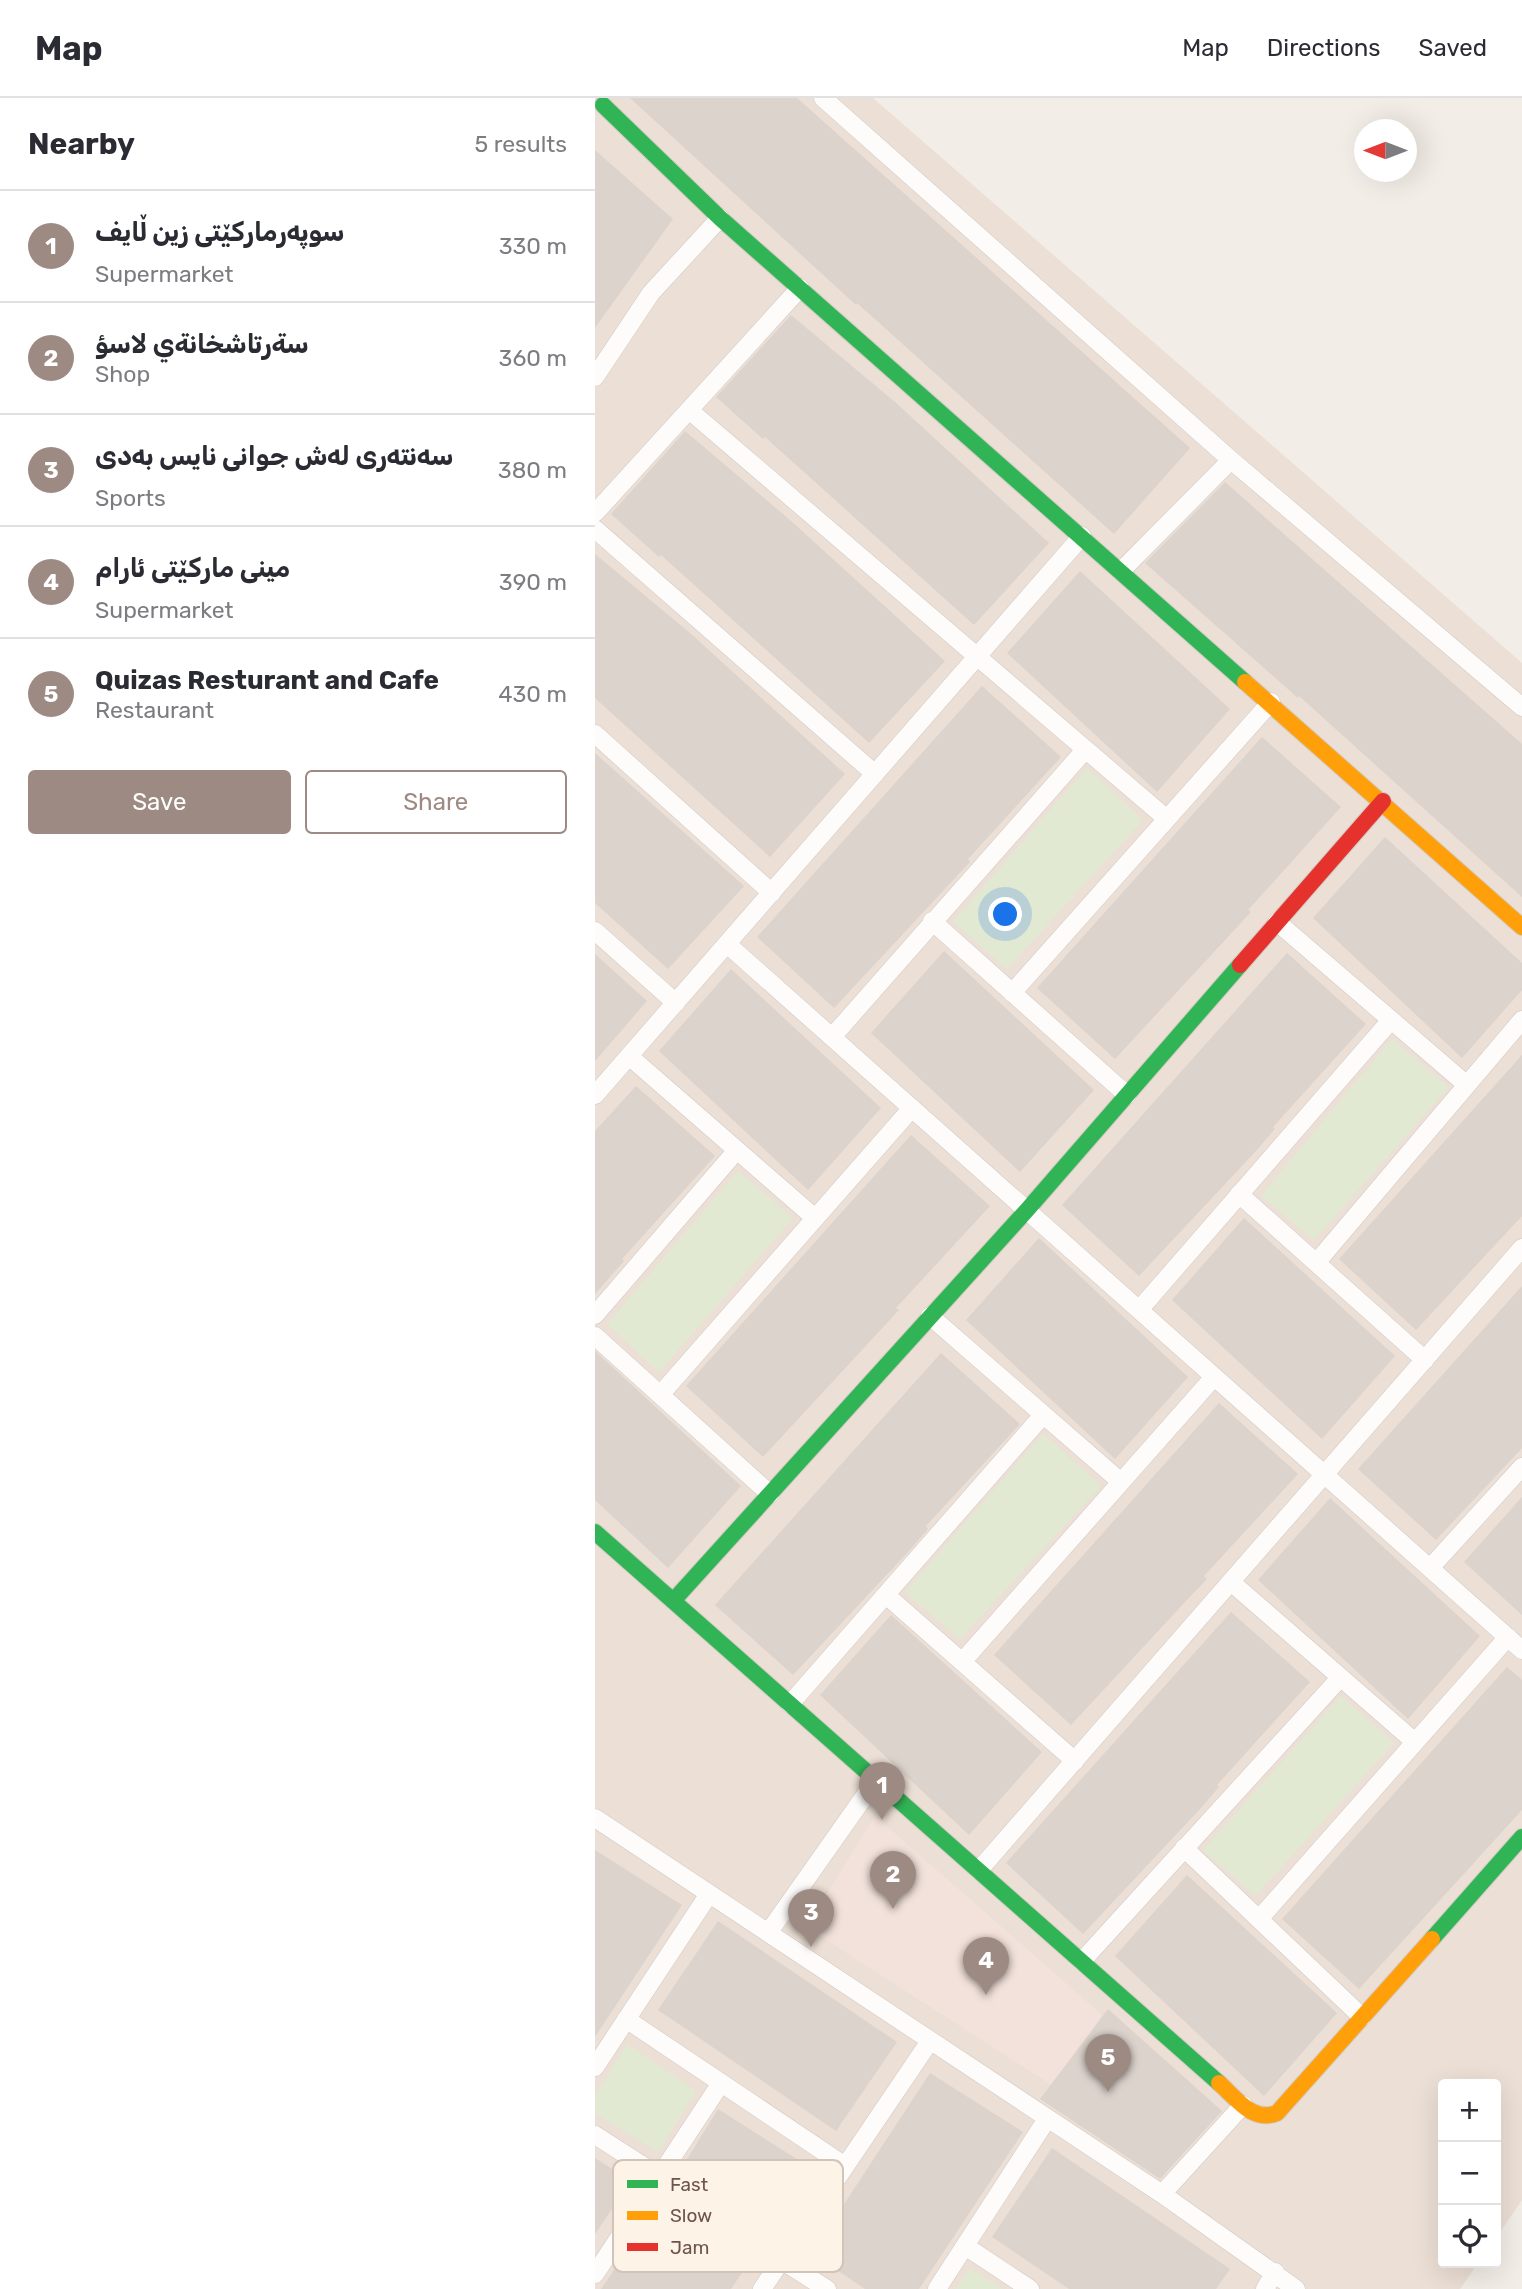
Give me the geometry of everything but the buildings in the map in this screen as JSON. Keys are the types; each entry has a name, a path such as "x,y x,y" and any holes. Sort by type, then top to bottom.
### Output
{"street":[{"path":"823,98 1231,460 1522,707"},
{"path":"602,106 720,218 1383,801 1522,927"},
{"path":"595,377 651,293 720,218"},
{"path":"595,513 800,289"},
{"path":"689,410 1167,819"},
{"path":"1121,571 1231,460"},
{"path":"595,529 875,774"},
{"path":"595,1095 1082,536"},
{"path":"1013,993 1271,702"},
{"path":"595,734 772,893"},
{"path":"832,1037 1085,750"},
{"path":"673,1601 1027,1210 1383,801"},
{"path":"932,921 1127,1095"},
{"path":"1277,922 1467,1085"},
{"path":"595,930 676,1003"},
{"path":"727,944 1522,1650"},
{"path":"1139,1310 1391,1020"},
{"path":"1316,1263 1522,1020"},
{"path":"629,1056 815,1218"},
{"path":"660,1395 912,1108"},
{"path":"595,1315 737,1150"},
{"path":"1239,1194 1425,1360"},
{"path":"979,1870 1522,1248"},
{"path":"930,1316 1121,1482"},
{"path":"595,1336 769,1494"},
{"path":"962,1661 1214,1377"},
{"path":"790,1704 1043,1415"},
{"path":"1430,1568 1522,1467"},
{"path":"595,1532 1255,2115 1265,2118 1277,2113 1522,1837"},
{"path":"1231,1583 1415,1742"},
{"path":"886,1595 1075,1761"},
{"path":"1259,1919 1508,1637"},
{"path":"1082,1961 1340,1678"},
{"path":"768,1933 876,1780"},
{"path":"595,1818 1162,2194 1296,2289"},
{"path":"1184,1848 1362,2017"},
{"path":"595,2067 709,1894"},
{"path":"626,2019 836,2160"},
{"path":"843,2169 930,2041"},
{"path":"670,2160 721,2083"},
{"path":"1162,2194 1243,2105"},
{"path":"937,2289 1047,2119"},
{"path":"595,2135 634,2160"},
{"path":"595,2274 613,2246"},
{"path":"965,2246 1030,2289"},
{"path":"762,2289 774,2272"},
{"path":"801,2272 827,2289"},
{"path":"1265,2289 1275,2272"}],"shaded area":[{"path":"595,98 873,98 1522,663 1522,2200 1501,2231 1501,2079 1438,2079 1438,2268 1475,2268 1460,2289 595,2289"},
{"path":"875,1816 1102,2015 1055,2087 806,1927"}],"green space":[{"path":"1087,768 1143,820 1007,969 953,922"},
{"path":"1392,1039 1449,1087 1314,1240 1261,1196"},
{"path":"738,1171 793,1218 659,1372 607,1324"},
{"path":"1043,1434 1101,1486 960,1639 905,1592"},
{"path":"1341,1696 1394,1743 1255,1896 1203,1850"},
{"path":"627,2044 696,2091 658,2152 595,2113 595,2096"},
{"path":"970,2268 1002,2289 956,2289"}],"traffic: fast":[{"path":"603,105 720,218 1245,682"},
{"path":"673,1601 1027,1210 1240,965"},
{"path":"595,1532 1219,2083"},
{"path":"1432,1939 1522,1837"}],"traffic: slow":[{"path":"1245,682 1522,927"},
{"path":"1219,2083 1253,2112 1260,2115 1277,2113 1432,1939"}],"traffic: jam":[{"path":"1240,965 1383,801"}],"place":[{"name":"سوپەرماركێتی زین ڵایف","path":"882,1820"},
{"name":"سةرتاشخانةي لاسؤ","path":"893,1909"},
{"name":"سەنتەری لەش جوانی نایس بەدی","path":"811,1947"},
{"name":"مينی ماركێتی ئارام","path":"986,1995"},
{"name":"Quizas Resturant and Cafe","path":"1108,2092"}]}
